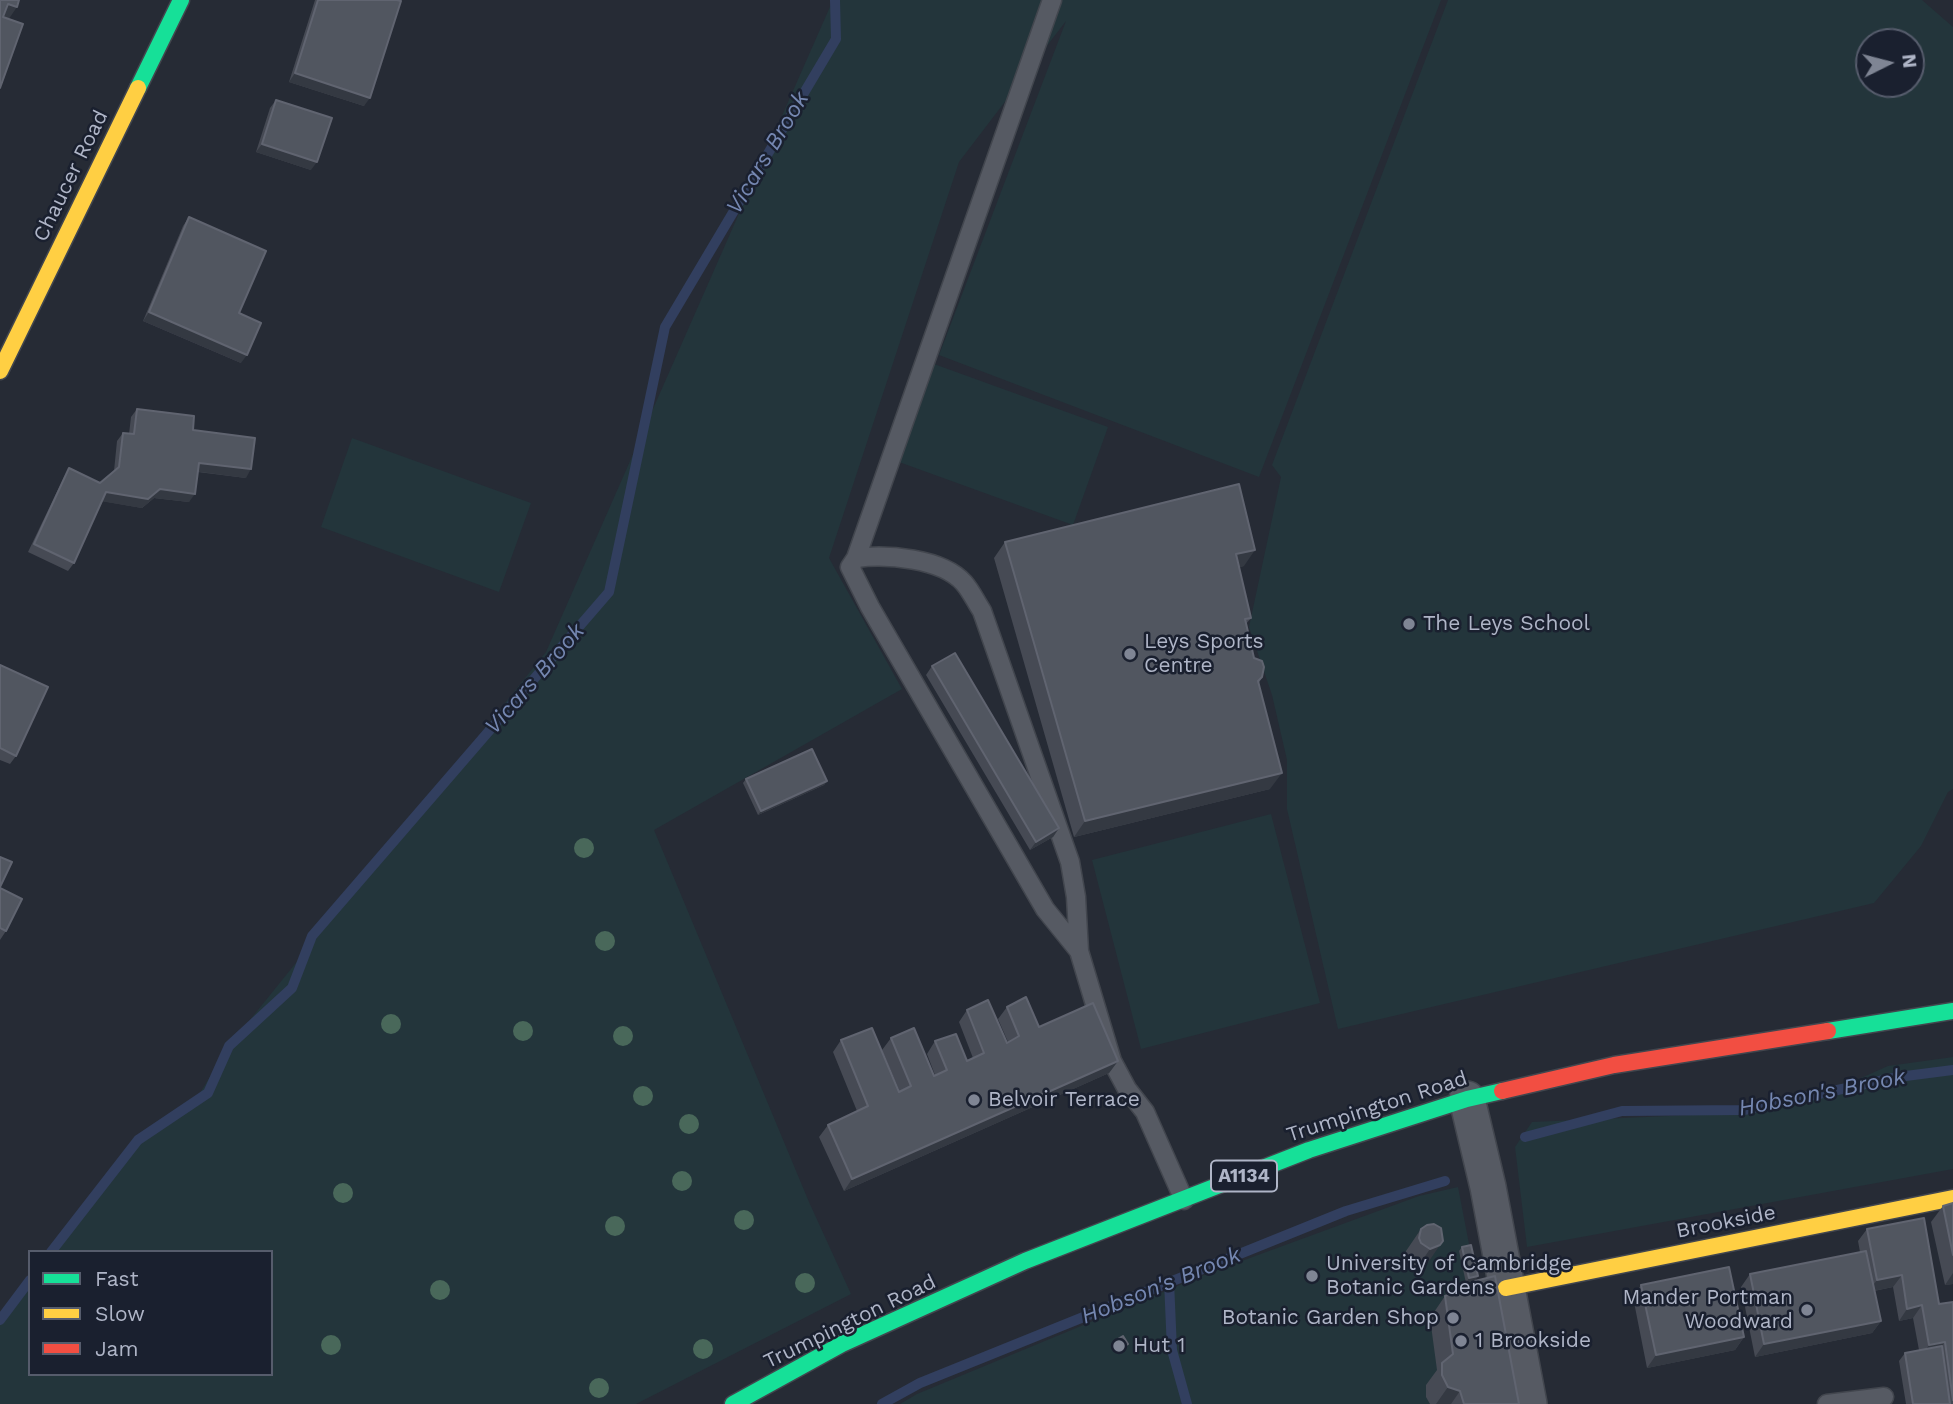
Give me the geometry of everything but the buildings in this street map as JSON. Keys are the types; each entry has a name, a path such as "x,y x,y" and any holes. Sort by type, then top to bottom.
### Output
{"main road":[{"name":"Chaucer Road","path":"0,371 181,0"},
{"name":"Trumpington Road","path":"733,1404 842,1345 1025,1261 1309,1150 1467,1099 1614,1065 1953,1011"},
{"name":"Brookside","path":"1506,1287 1953,1198"}],"street":[{"path":"1467,1099 1488,1187 1529,1404"}],"lane":[{"path":"1052,0 856,558 850,567 870,607 1045,909 1079,951"},
{"path":"856,558 875,556 927,562 937,566 964,582 982,611 1070,862 1076,897 1079,951 1112,1061 1150,1123 1184,1200"},
{"path":"1827,1404 1884,1397"}],"shaded area":[{"path":"833,0 1441,0 1259,477 939,355 1066,21 1016,86 856,558 1007,99 959,162 829,558 902,689 654,830 809,1202 851,1294 636,1404 0,1404 0,1316 28,1281 28,1376 273,1376 273,1250 52,1250 138,1140 190,1109 229,1046 546,652"},
{"path":"1448,0 1922,0 1953,27 1953,789 1948,792 1921,846 1874,903 1338,1029 1287,809 1287,760 1272,695 1249,627 1281,477 1272,465"},
{"path":"934,364 1108,427 1073,525 899,462"},
{"path":"352,438 531,503 499,592 321,527"},
{"path":"1271,814 1320,1003 1141,1049 1092,860"},
{"path":"1953,1057 1953,1169 1527,1247 1515,1147 1532,1122 1760,1112 1825,1094 1888,1066"},
{"name":"University of Cambridge Botanic Gardens","path":"1458,1187 1500,1404 900,1404 917,1394 1209,1273 1419,1196"}],"waterway":[{"name":"Vicars Brook","path":"53,1250 138,1140 208,1093 229,1046 292,988 312,936 609,592 665,327 836,39 835,0"},
{"name":"Hobson's Brook","path":"1525,1137 1622,1111 1744,1110 1898,1077 1953,1070"},
{"name":"Hobson's Brook","path":"882,1404 920,1383 1346,1211 1445,1181"},
{"path":"1169,1281 1172,1350 1187,1404"},
{"name":"Vicars Brook","path":"0,1320 28,1283"}],"traffic: fast":[{"path":"138,88 181,0"},
{"path":"1828,1031 1953,1011"},
{"path":"733,1404 842,1344 1025,1261 1309,1150 1467,1099 1502,1091"}],"traffic: slow":[{"path":"0,371 138,88"},
{"path":"1506,1288 1953,1198"}],"traffic: jam":[{"path":"1502,1091 1614,1065 1828,1031"}],"place":[{"name":"The Leys School","path":"1409,624"},
{"name":"Leys Sports Centre","path":"1130,654"},
{"name":"Belvoir Terrace","path":"974,1100"},
{"name":"University of Cambridge Botanic Gardens","path":"1312,1276"},
{"name":"Mander Portman Woodward","path":"1807,1310"},
{"name":"Botanic Garden Shop","path":"1453,1318"},
{"name":"1 Brookside","path":"1461,1341"},
{"name":"Hut 1","path":"1119,1346"}]}
